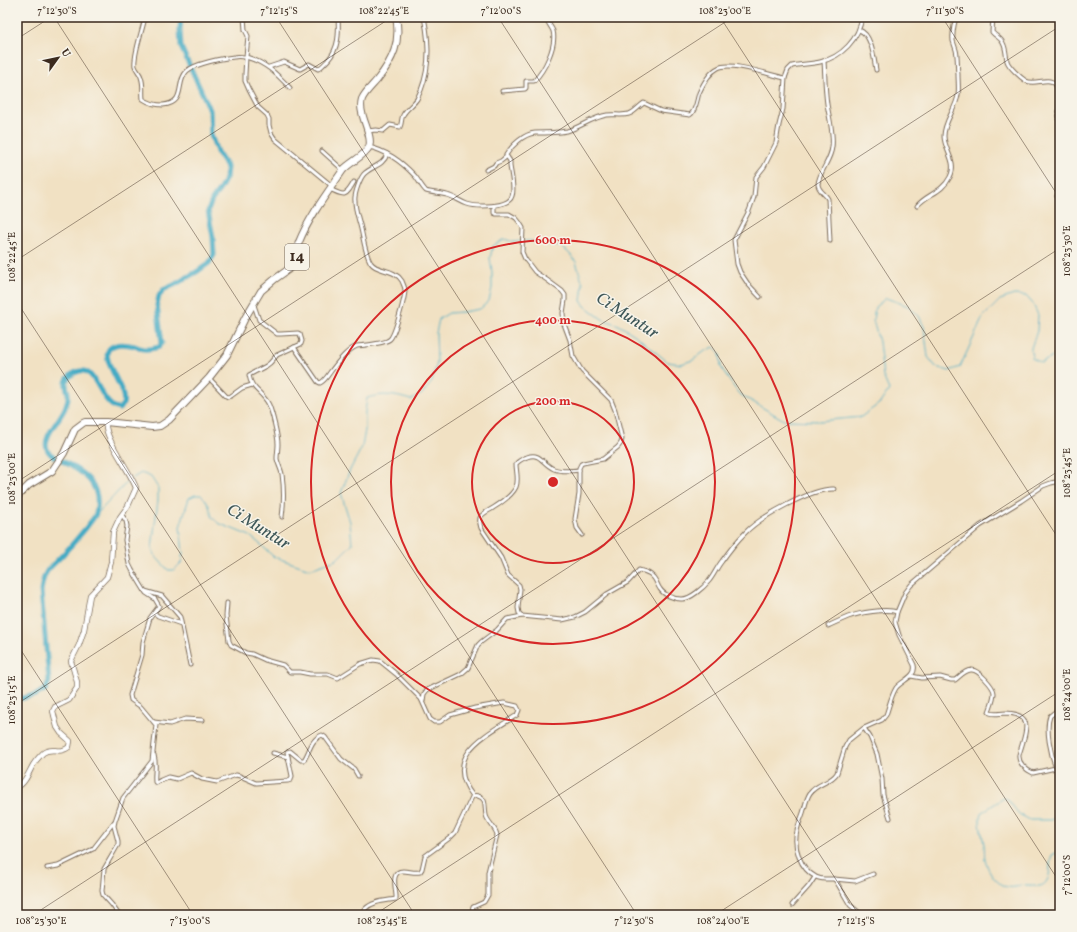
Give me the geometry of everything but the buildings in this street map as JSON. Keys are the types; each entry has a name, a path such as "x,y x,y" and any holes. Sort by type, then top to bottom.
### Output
{"highway":[{"path":"369,146 369,138 361,103 365,94 383,72 391,59 396,44 398,31 396,17"},
{"name":"14","path":"17,497 29,485 51,472 64,453 71,435 80,424 85,422 106,422 160,426 168,420 209,378 227,356 245,318 258,296 285,271 296,264 298,243 318,208 347,165 364,153 369,146"}],"main road":[{"path":"17,787 22,784 34,763 44,752 50,750 64,750 69,747 70,741 57,728 53,711 56,706 69,700 77,688 77,682 71,661 84,630 90,595 107,577 111,562 113,532 128,506 136,488 107,434 105,427 106,422"}],"street":[{"path":"145,17 139,39 135,67 142,81 144,91 143,99 152,104 169,104 174,102 179,95 181,81 184,74 188,70 215,60 234,57 246,57 256,60 268,67 290,88"},
{"path":"244,17 248,36 244,74 245,80 248,90 258,106 267,115 269,125 275,139 339,194 344,195 348,193 354,182"},
{"path":"268,67 284,62 300,69 309,64 318,69 321,68 331,57 337,45 339,28 338,17"},
{"path":"367,131 383,131 390,126 400,126 402,116 415,101 423,87 428,60 428,35 424,17"},
{"path":"502,91 525,89 526,81 535,80 543,70 551,51 553,40 553,31 546,17"},
{"path":"760,297 748,284 740,272 737,264 734,240 749,211 754,197 756,177 766,164 777,141 783,109 785,78 788,70 792,66 824,61 841,53 848,47 859,30 862,17"},
{"path":"917,206 921,201 942,187 949,179 952,170 953,164 944,136 946,126 958,96 956,51 953,41 956,17"},
{"path":"993,17 992,32 1003,42 1007,61 1011,68 1027,81 1035,83 1050,80 1057,86 1059,93 1058,116 1060,124"},
{"path":"859,30 863,31 870,41 876,70"},
{"path":"824,61 826,94 832,143 831,154 818,185 828,199 830,241"},
{"path":"486,170 506,157 508,152 520,140 530,134 566,131 608,115 628,114 644,103 666,112 689,115 692,114 704,84 715,70 722,66 741,67 785,78"},
{"path":"369,146 399,161 417,178 425,190 444,194 471,205 494,206 510,201 513,195 510,163 506,157"},
{"path":"322,151 343,170"},
{"path":"294,347 320,383 324,381 336,365 353,347 384,342 392,337 403,301 405,290 404,286 396,274 376,267 370,262 355,203 355,195 363,175 382,163 387,154"},
{"path":"1057,196 1060,187"},
{"path":"494,206 494,213 509,214 520,222 523,234 522,252 525,259 535,272 562,291 565,295 566,300 563,313 564,324 570,340 573,356 582,371 611,400 615,410 622,440 620,444 603,459 582,463 580,466 579,494 574,519 577,528 582,535"},
{"path":"253,304 259,320 278,334 299,334 302,342 301,344 277,355 270,363 249,376 252,385 268,403 272,417 278,443 277,458 282,472 284,494 282,517"},
{"path":"209,378 228,397 232,396 242,388 252,385"},
{"path":"522,616 519,613 518,608 519,585 507,573 501,558 481,528 480,518 508,497 515,489 517,482 516,464 520,460 530,456 536,456 555,469 563,471 579,470"},
{"path":"873,874 855,881 821,879 815,877 805,868 798,854 796,835 809,794 815,788 832,780 837,773 847,743 864,728 884,719 895,690 914,672 915,667 899,635 895,619 905,593 911,585 975,529 1043,486 1060,481"},
{"path":"422,700 427,690 458,676 467,669 479,644 497,630 507,619 522,616 562,620 575,617 585,612 607,594 628,582 639,570 653,576 661,590 665,593 685,599 694,595 710,580 732,547 745,532 755,524 784,506 807,495 826,489 834,489"},
{"path":"119,915 103,895 104,869 118,845 114,826 123,799 153,759 156,727 154,722 131,700 130,697 142,656 143,644 150,618 158,606 154,598 147,594 129,564 125,540 127,526 122,515"},
{"path":"145,590 162,596 180,617 190,665"},
{"path":"227,603 226,616 230,643 246,653 283,665 290,672 329,674 340,678 360,664 370,660 380,661 396,674 422,700 431,720 434,722 439,722 450,715 475,708 502,703 517,706 519,710 517,715 478,741 466,754 463,764 466,786 473,796 481,797 484,800 487,816 496,831 497,836 488,872 488,895 484,902 473,907 473,915"},
{"path":"828,626 854,616 887,610 897,612"},
{"path":"154,613 158,616 181,624"},
{"path":"911,676 922,678 940,677 955,680 968,670 976,671 994,691 994,698 990,713 1006,713 1020,716 1025,720 1026,729 1018,759 1020,762 1033,773 1060,767"},
{"path":"1055,712 1050,716 1048,724 1051,751 1056,768"},
{"path":"154,722 170,724 185,719 203,720"},
{"path":"864,728 870,737 877,754 884,799 890,818"},
{"path":"153,754 156,763 154,778 156,783 168,777 177,778 191,773 202,779 218,782 236,775 256,783 288,781 291,780 292,776 287,752 290,751 301,760 304,760 314,740 320,736 324,736 341,759 354,769 358,776"},
{"path":"273,753 288,757"},
{"path":"365,915 365,909 367,907 380,901 396,899 396,874 402,871 420,872 425,856 455,833 473,796"},
{"path":"46,868 58,866 91,850 115,821"},
{"path":"792,905 815,877"},
{"path":"834,879 850,904 862,915"}],"waterway":[{"path":"17,700 36,695 46,689 49,681 41,591 42,583 47,571 71,546 93,519 96,513 97,494 89,480 77,469 53,456 47,449 46,444 49,434 65,408 68,395 66,386 67,380 75,373 80,371 86,372 91,375 107,401 119,409 123,404 122,391 108,360 107,354 109,349 114,345 121,344 132,345 142,349 159,347 162,343 157,305 159,296 163,290 198,271 209,263 214,255 213,237 208,211 212,200 226,178 227,167 217,152 211,135 210,110 181,47 181,17"},
{"name":"Ci Muntur","path":"133,478 141,473 151,477 158,488 152,548 156,557 168,570 174,570 181,563 183,552 180,527 189,498 195,495 201,495 205,499 212,517 218,523 250,536 274,557 310,569 336,560 352,544 350,522 341,493 350,470 362,447 365,430 367,398 389,395 411,400 422,394 432,382 437,362 436,333 439,319 449,313 480,309 489,301 492,288 490,258 493,246 504,239 514,242 520,241"},
{"name":"Ci Muntur","path":"524,241 562,247 576,262 583,284 581,301 585,306 602,319 619,325 635,335 668,362 681,364 693,360 705,351 714,347 720,353 721,367 739,394 784,420 820,421 861,417 880,403 889,390 883,376 879,342 873,320 875,307 886,298 908,306 919,316 924,327 928,357 936,367 949,371 960,367 983,317 1000,300 1014,295 1026,296 1033,304 1038,315 1037,331 1031,348 1032,358 1041,363 1060,353"},
{"name":"Ci Muntur","path":"96,515 130,479"},
{"path":"1060,815 1051,820 1030,820 1019,814 1008,800 1004,798 982,812 980,819 986,864 994,878 1006,887 1025,885 1038,886 1044,884 1049,876 1052,855 1060,853"}]}
